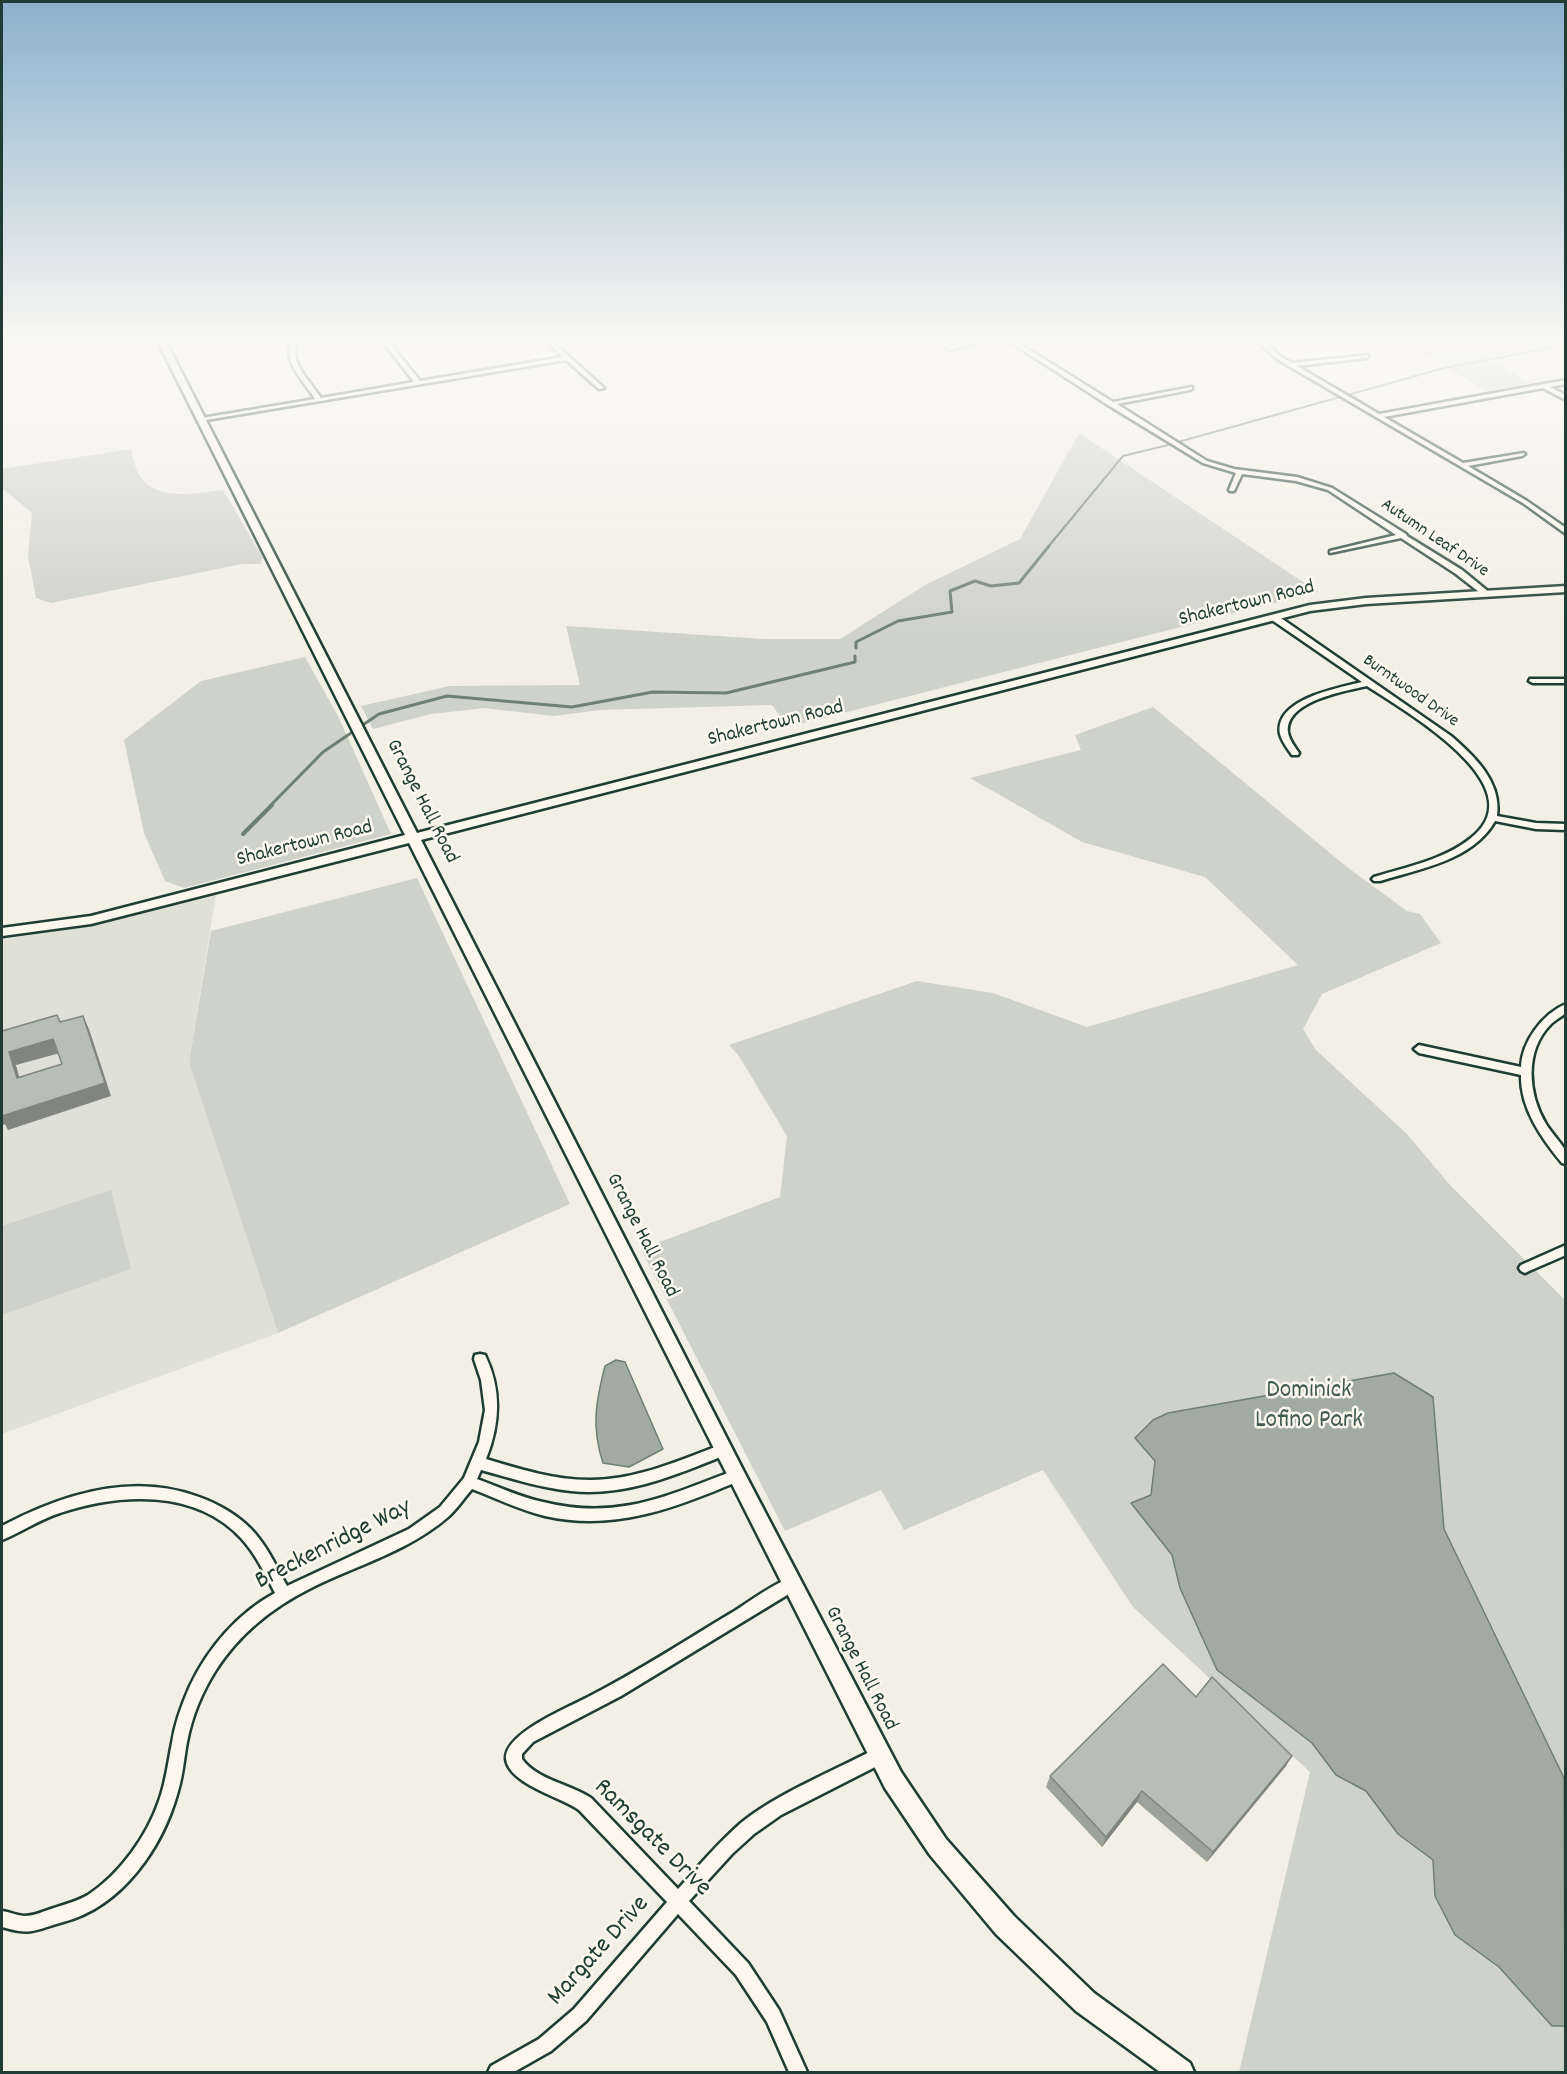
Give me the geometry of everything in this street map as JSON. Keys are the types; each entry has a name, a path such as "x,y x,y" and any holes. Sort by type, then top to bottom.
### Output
{"street":[{"name":"Grange Hall Road","path":"212,439 879,1756 938,1847 1005,1926 1085,2002 1181,2073"},
{"name":"Autumn Leaf Drive","path":"1165,439 1196,458 1240,472 1297,479 1330,489 1404,535 1486,593"},
{"path":"1417,439 1566,532"},
{"path":"1462,465 1522,454"},
{"path":"1232,490 1240,472"},
{"path":"1555,523 1566,522"},
{"path":"1332,552 1404,535"},
{"name":"Shakertown Road","path":"2,932 91,920 1275,618 1348,602 1566,589"},
{"name":"Burntwood Drive","path":"1275,618 1448,738 1470,757 1488,784 1493,802 1493,818"},
{"path":"1533,681 1566,681"},
{"path":"1295,753 1284,733 1286,720 1293,710 1311,700 1368,683"},
{"path":"1377,879 1462,849 1486,829 1493,818 1536,826 1566,826"},
{"path":"1566,1007 1549,1019 1535,1035 1527,1053 1525,1072 1531,1104 1538,1121 1566,1160"},
{"path":"1419,1048 1525,1072"},
{"path":"1525,1268 1566,1250"},
{"name":"Breckenridge Way","path":"2,1919 28,1924 82,1908 124,1873 160,1821 172,1783 185,1719 204,1675 239,1628 283,1594 418,1532 452,1505 472,1483 481,1464 492,1411 490,1384 480,1359"},
{"path":"481,1464 537,1479 573,1485 609,1485 665,1471 723,1450"},
{"path":"472,1483 552,1511 606,1517 660,1507 736,1476"},
{"path":"2,1533 55,1507 86,1498 145,1492 173,1495 209,1507 238,1526 266,1560 283,1594"},
{"name":"Ramsgate Drive","path":"792,1584 616,1691 528,1737 515,1750 514,1760 523,1773 575,1796 585,1804 742,1970 758,1991 777,2024 798,2073"},
{"name":"Margate Drive","path":"497,2073 545,2045 580,2015 726,1848 748,1828 775,1809 879,1756"}],"shaded area":[{"path":"217,888 189,1062 278,1333 2,1434 2,932 34,929"},
{"path":"616,1360 625,1362 663,1449 629,1467 603,1463 597,1438 597,1403 605,1366"},
{"path":"1394,1373 1433,1397 1444,1529 1564,1778 1565,2026 1552,2026 1499,1967 1455,1935 1435,1896 1433,1860 1398,1834 1366,1791 1336,1775 1312,1743 1217,1670 1180,1588 1172,1555 1131,1503 1151,1495 1155,1461 1135,1438 1153,1420 1168,1413"}],"green space":[{"path":"1076,439 1088,439 1318,592 788,727 772,705 600,710 554,716 484,708 431,714 373,729 361,706 450,686 580,685 566,626 764,639 840,639 925,585 1020,539"},
{"path":"131,449 140,476 156,490 178,494 223,490 263,558 260,564 242,564 51,603 36,598 28,556 32,513 2,488 2,469"},
{"path":"305,657 339,718 391,834 184,888 165,881 144,833 124,740 201,681"},
{"name":"Dominick Lofino Park","path":"1153,707 1347,867 1407,911 1420,914 1441,943 1322,994 1303,1029 1316,1050 1407,1134 1450,1185 1565,1300 1565,2072 1239,2072 1310,1772 1133,1607 1043,1470 904,1530 881,1490 785,1531 641,1249 780,1197 787,1136 739,1056 729,1045 917,981 993,993 1087,1027 1298,965 1205,877 1082,842 970,778 1081,750 1075,735"},
{"path":"417,878 570,1204 278,1333 189,1062 211,931"},
{"path":"111,1190 131,1269 2,1315 2,1226"}],"building":[{"path":"57,1015 60,1022 83,1016 105,1083 2,1116 2,1031","holes":["53,1039 62,1064 17,1078 9,1052"]},
{"path":"1163,1664 1196,1697 1212,1677 1292,1756 1213,1852 1142,1791 1106,1837 1050,1776"}],"waterway":[{"path":"1178,442 1190,439"},
{"path":"1048,547 1123,456 1168,445"},
{"path":"856,648 856,642 898,621 952,612 950,591 975,581 991,586 1019,583 1049,546"},
{"path":"270,806 323,752 379,714 447,696 572,707 653,692 726,693 855,662 855,656"},
{"path":"243,834 272,805"}]}
